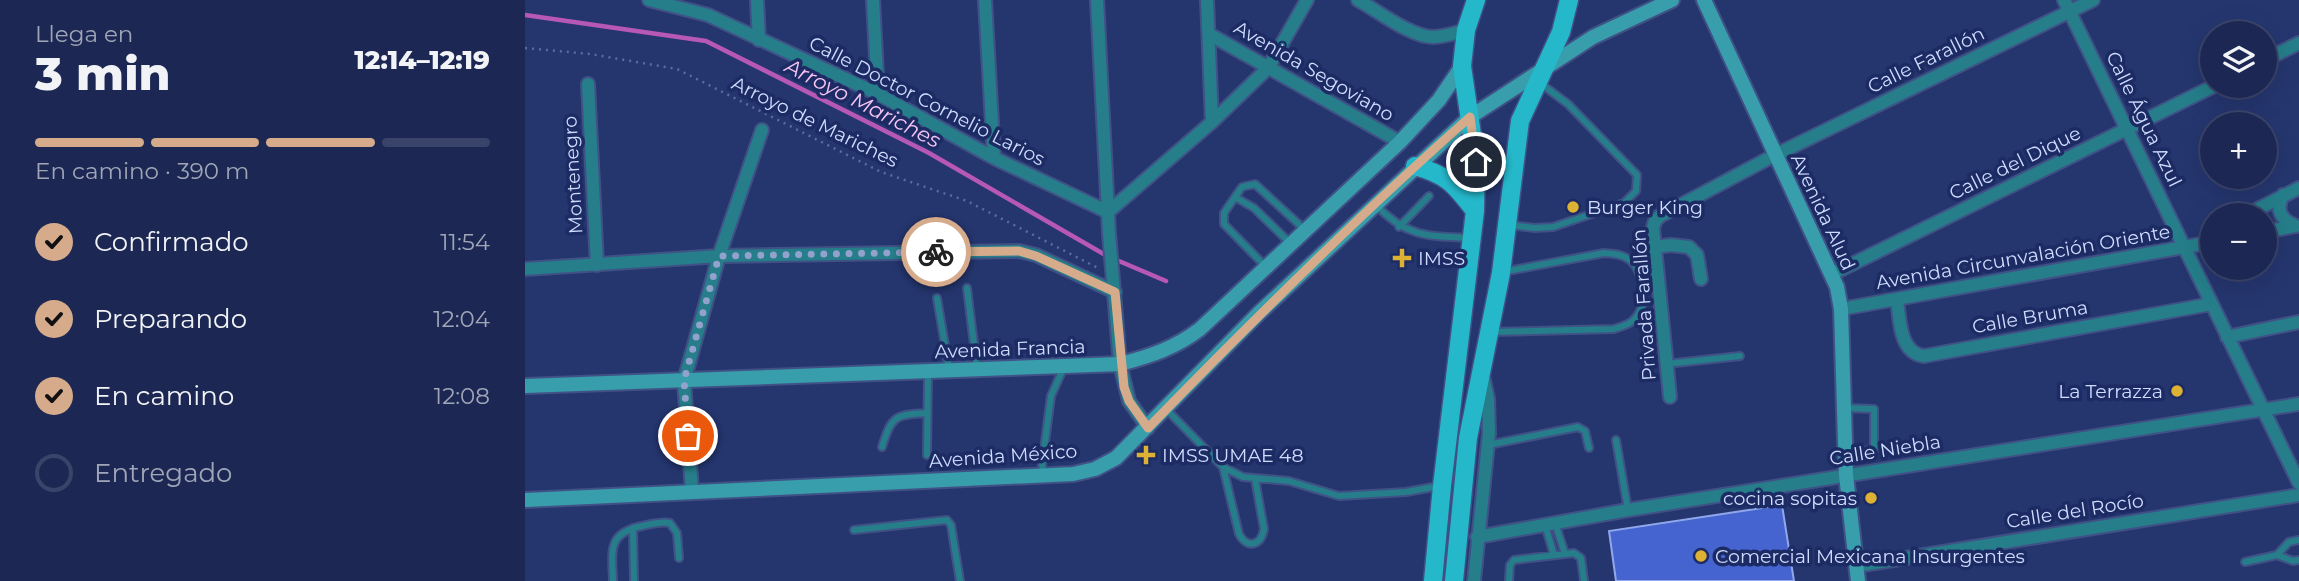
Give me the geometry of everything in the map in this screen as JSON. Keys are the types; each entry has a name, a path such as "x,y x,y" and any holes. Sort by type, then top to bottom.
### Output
{"main road":[{"path":"1432,576 1475,211 1476,162 1462,66 1466,30 1476,0"},
{"path":"1454,581 1468,438 1501,273 1520,121 1561,32 1569,0"},
{"path":"1415,166 1445,176 1475,211"}],"street":[{"name":"Calle Doctor Cornelio Larios","path":"649,0 708,15 878,93 994,158 1108,212"},
{"path":"757,0 759,40"},
{"path":"873,0 878,93"},
{"path":"985,0 994,158"},
{"path":"1097,0 1111,290 1120,364 1129,401 1148,428"},
{"path":"1207,0 1212,122"},
{"path":"1108,212 1212,122 1268,68 1307,0"},
{"path":"1358,0 1417,34 1443,36 1466,30"},
{"name":"Avenida México","path":"525,500 1073,474 1095,469 1117,458 1259,313 1470,117 1593,37 1672,0"},
{"name":"Avenida Alud","path":"1704,0 1832,274 1841,309 1846,475 1858,581"},
{"name":"Calle Farallón","path":"1775,155 2067,6 2093,0"},
{"name":"Calle Água Azul","path":"2067,6 2299,483"},
{"name":"Avenida Segoviano","path":"1209,34 1400,142"},
{"path":"2277,54 2299,43"},
{"name":"Avenida Francia","path":"525,386 1120,364 1152,356 1188,338 1305,231 1400,142 1439,100 1462,66"},
{"name":"Montenegro","path":"588,83 597,265"},
{"name":"Calle del Dique","path":"1832,274 2200,93"},
{"path":"692,491 684,380 719,256 762,130"},
{"name":"Privada Farallón","path":"1669,397 1653,228 1655,220 1775,155"},
{"path":"2268,203 2299,188"},
{"path":"2283,195 2279,202 2280,214 2287,223 2297,226"},
{"path":"2277,230 2297,226"},
{"path":"2185,248 2200,240"},
{"name":"Avenida Circunvalación Oriente","path":"1841,309 2200,245"},
{"path":"1655,247 1689,247 1697,255 1701,279"},
{"path":"525,269 719,256 1019,251 1111,290"},
{"name":"Calle Bruma","path":"1897,300 1904,341 1915,355 1924,356 2211,304"},
{"path":"2227,337 2299,322"},
{"path":"1474,581 1490,417 1481,369"},
{"name":"Calle Niebla","path":"1477,537 1627,510 2299,404"},
{"name":"Calle del Rocío","path":"1856,566 2299,495"}],"lane":[{"path":"1506,224 1535,228 1553,227 1624,203 1636,191 1637,175 1568,104 1538,82"},
{"path":"1266,267 1224,224 1224,213 1242,187 1255,184 1305,231"},
{"path":"1399,227 1429,196"},
{"path":"1235,197 1254,208 1291,244"},
{"path":"1375,204 1399,227 1418,233 1472,238"},
{"path":"1488,332 1614,329 1628,325 1639,315 1641,307 1640,276 1631,261 1619,254 1604,253 1501,273"},
{"path":"967,288 977,369"},
{"path":"937,298 949,370"},
{"path":"1667,364 1740,356"},
{"path":"1044,475 1042,465 1051,397 1065,366"},
{"path":"927,455 928,371"},
{"path":"1844,408 1874,409 1874,450 1845,453"},
{"path":"1166,409 1223,467 1255,480 1289,481 1339,496 1406,492 1442,486"},
{"path":"883,447 890,422 901,415 927,413"},
{"path":"1488,445 1578,426 1585,431 1589,448"},
{"path":"1616,440 1627,510"},
{"path":"1223,467 1239,534 1243,541 1249,544 1257,543 1263,537 1264,529 1255,480"},
{"path":"854,530 947,520 951,525 960,581"},
{"path":"613,581 612,548 616,538 633,528 670,523 677,533 679,558"},
{"path":"1550,524 1565,554"},
{"path":"1550,524 1554,555"},
{"path":"633,528 634,581"},
{"path":"2277,555 2289,542 2299,540"},
{"path":"1509,581 1512,561 1565,554 1579,555 1584,581"},
{"path":"2245,562 2277,555 2293,561 2299,560"}],"path":[{"name":"Arroyo de Mariches","path":"525,48 590,54 677,69 881,172 968,201 1102,270 1111,290"}],"building":[{"name":"Comercial Mexicana Insurgentes","path":"1782,505 1794,581 1616,581 1609,531"}],"waterway":[{"name":"Arroyo Mariches","path":"525,15 706,41 929,153 1107,256 1166,281"}],"way so far":[{"path":"688,436 684,380 719,256 936,252"}],"place":[{"name":"Burger King","path":"1573,207"},
{"name":"IMSS","path":"1402,258"},
{"name":"La Terrazza","path":"2177,391"},
{"name":"IMSS UMAE 48","path":"1146,455"},
{"name":"cocina sopitas","path":"1871,498"},
{"name":"Comercial Mexicana Insurgentes","path":"1701,556"}],"route":[{"path":"936,252 1019,251 1115,292 1124,387 1129,401 1148,428 1259,313 1470,117 1476,162"}]}
